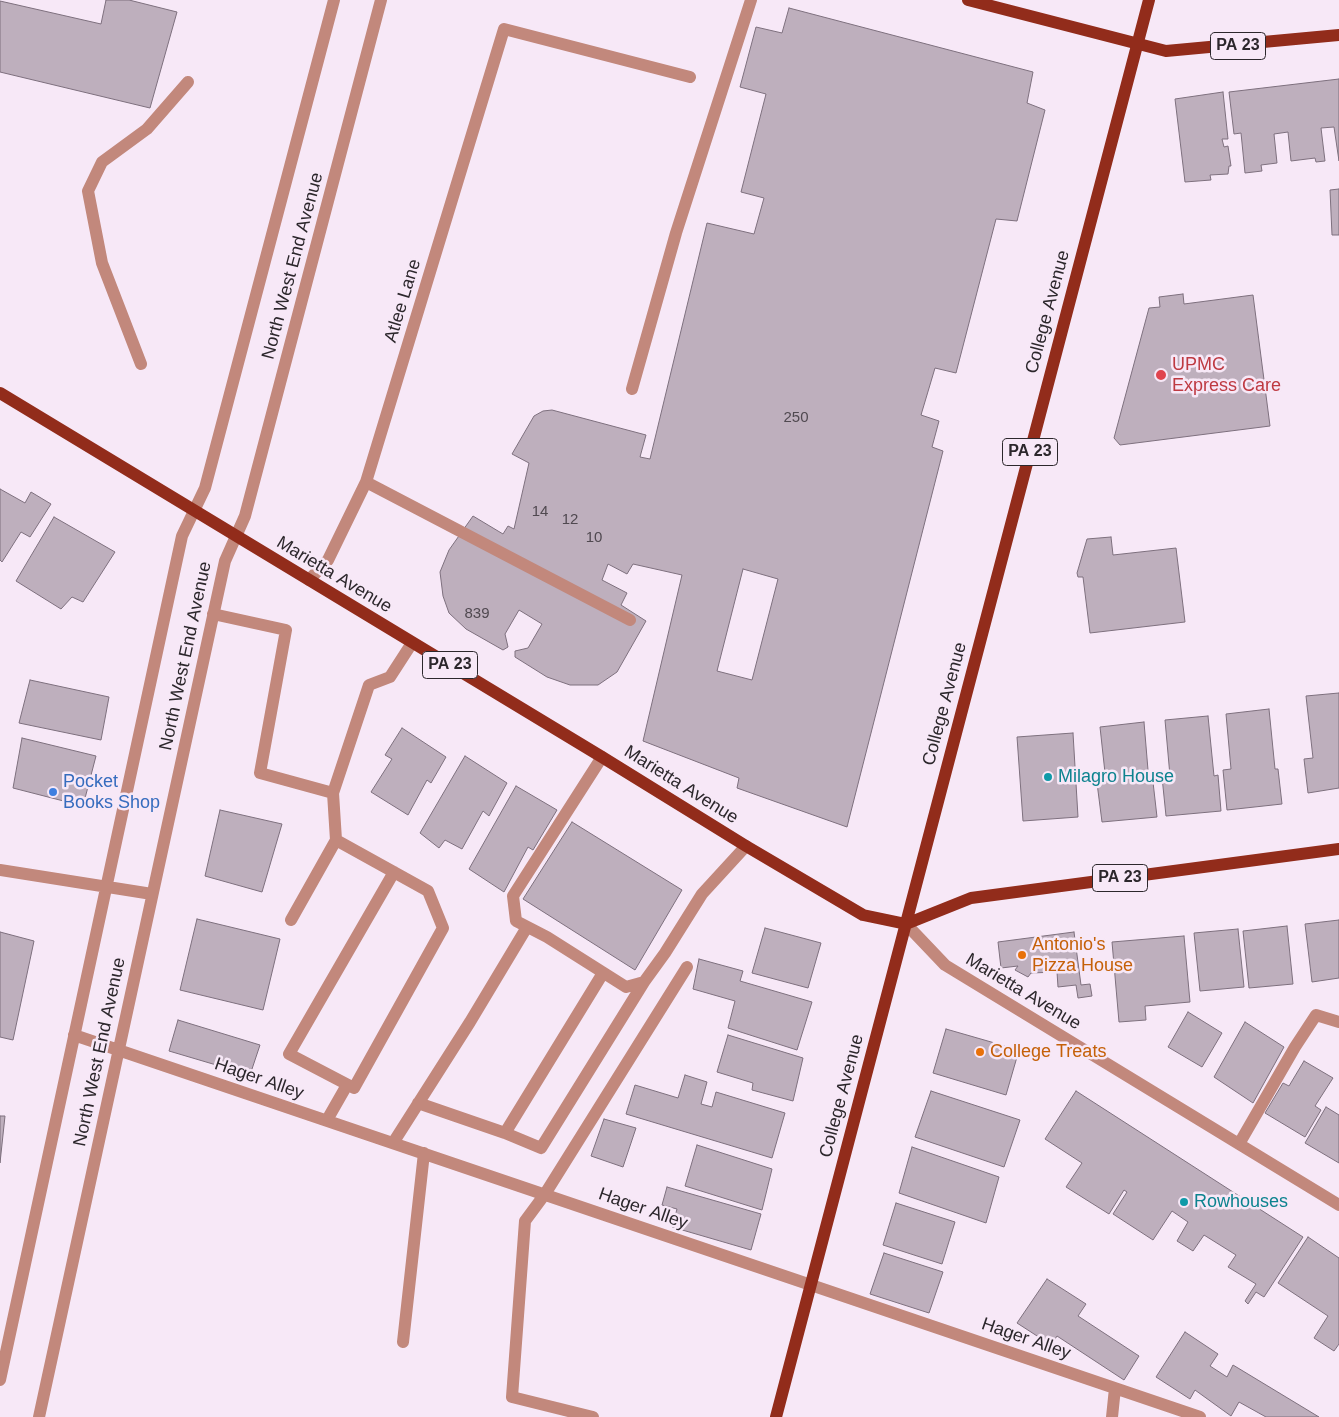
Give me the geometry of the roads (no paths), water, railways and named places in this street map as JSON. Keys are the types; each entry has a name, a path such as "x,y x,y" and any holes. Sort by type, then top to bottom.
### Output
{"main road":[{"path":"968,0 1137,44"},
{"name":"College Avenue","path":"776,1417 1149,0"},
{"name":"PA 23","path":"1137,44 1176,51 1339,36"},
{"name":"Marietta Avenue","path":"0,393 746,846 863,914 906,924"},
{"name":"PA 23","path":"906,924 971,898 1339,849"}],"street":[{"name":"North West End Avenue","path":"0,1380 182,536 205,488 334,0"},
{"name":"North West End Avenue","path":"39,1417 224,561 247,506 381,0"},
{"path":"632,389 676,233 751,0"},
{"name":"Atlee Lane","path":"366,482 504,29 690,77"},
{"path":"141,364 102,263 88,191 102,162 148,129 188,82"},
{"path":"309,580 328,560 366,482 630,620"},
{"path":"213,614 286,630 260,773 333,793"},
{"path":"291,920 336,840 333,793 369,685 390,677 412,643"},
{"path":"602,757 513,896 516,921 626,987 644,982"},
{"path":"336,840 394,872 428,891 444,928 354,1088 289,1054 394,872"},
{"path":"418,1103 505,1133 541,1148 644,982 665,953 702,894 746,846"},
{"path":"0,870 152,894"},
{"name":"Marietta Avenue","path":"906,924 945,965 1339,1205"},
{"path":"393,1143 470,1022 527,926"},
{"path":"593,1417 512,1397 525,1220 545,1194 687,967"},
{"path":"505,1133 604,973"},
{"path":"1239,1144 1295,1047 1316,1015 1339,1022"},
{"name":"Hager Alley","path":"74,1035 1200,1417"},
{"path":"327,1120 347,1085"},
{"path":"403,1342 424,1153"},
{"path":"1112,1417 1115,1388"}],"place":[{"name":"UPMC Express Care","path":"1161,375"},
{"name":"Milagro House","path":"1048,777"},
{"name":"Pocket Books Shop","path":"53,792"},
{"name":"Antonio's Pizza House","path":"1022,955"},
{"name":"College Treats","path":"980,1052"},
{"name":"Rowhouses","path":"1184,1202"}]}
